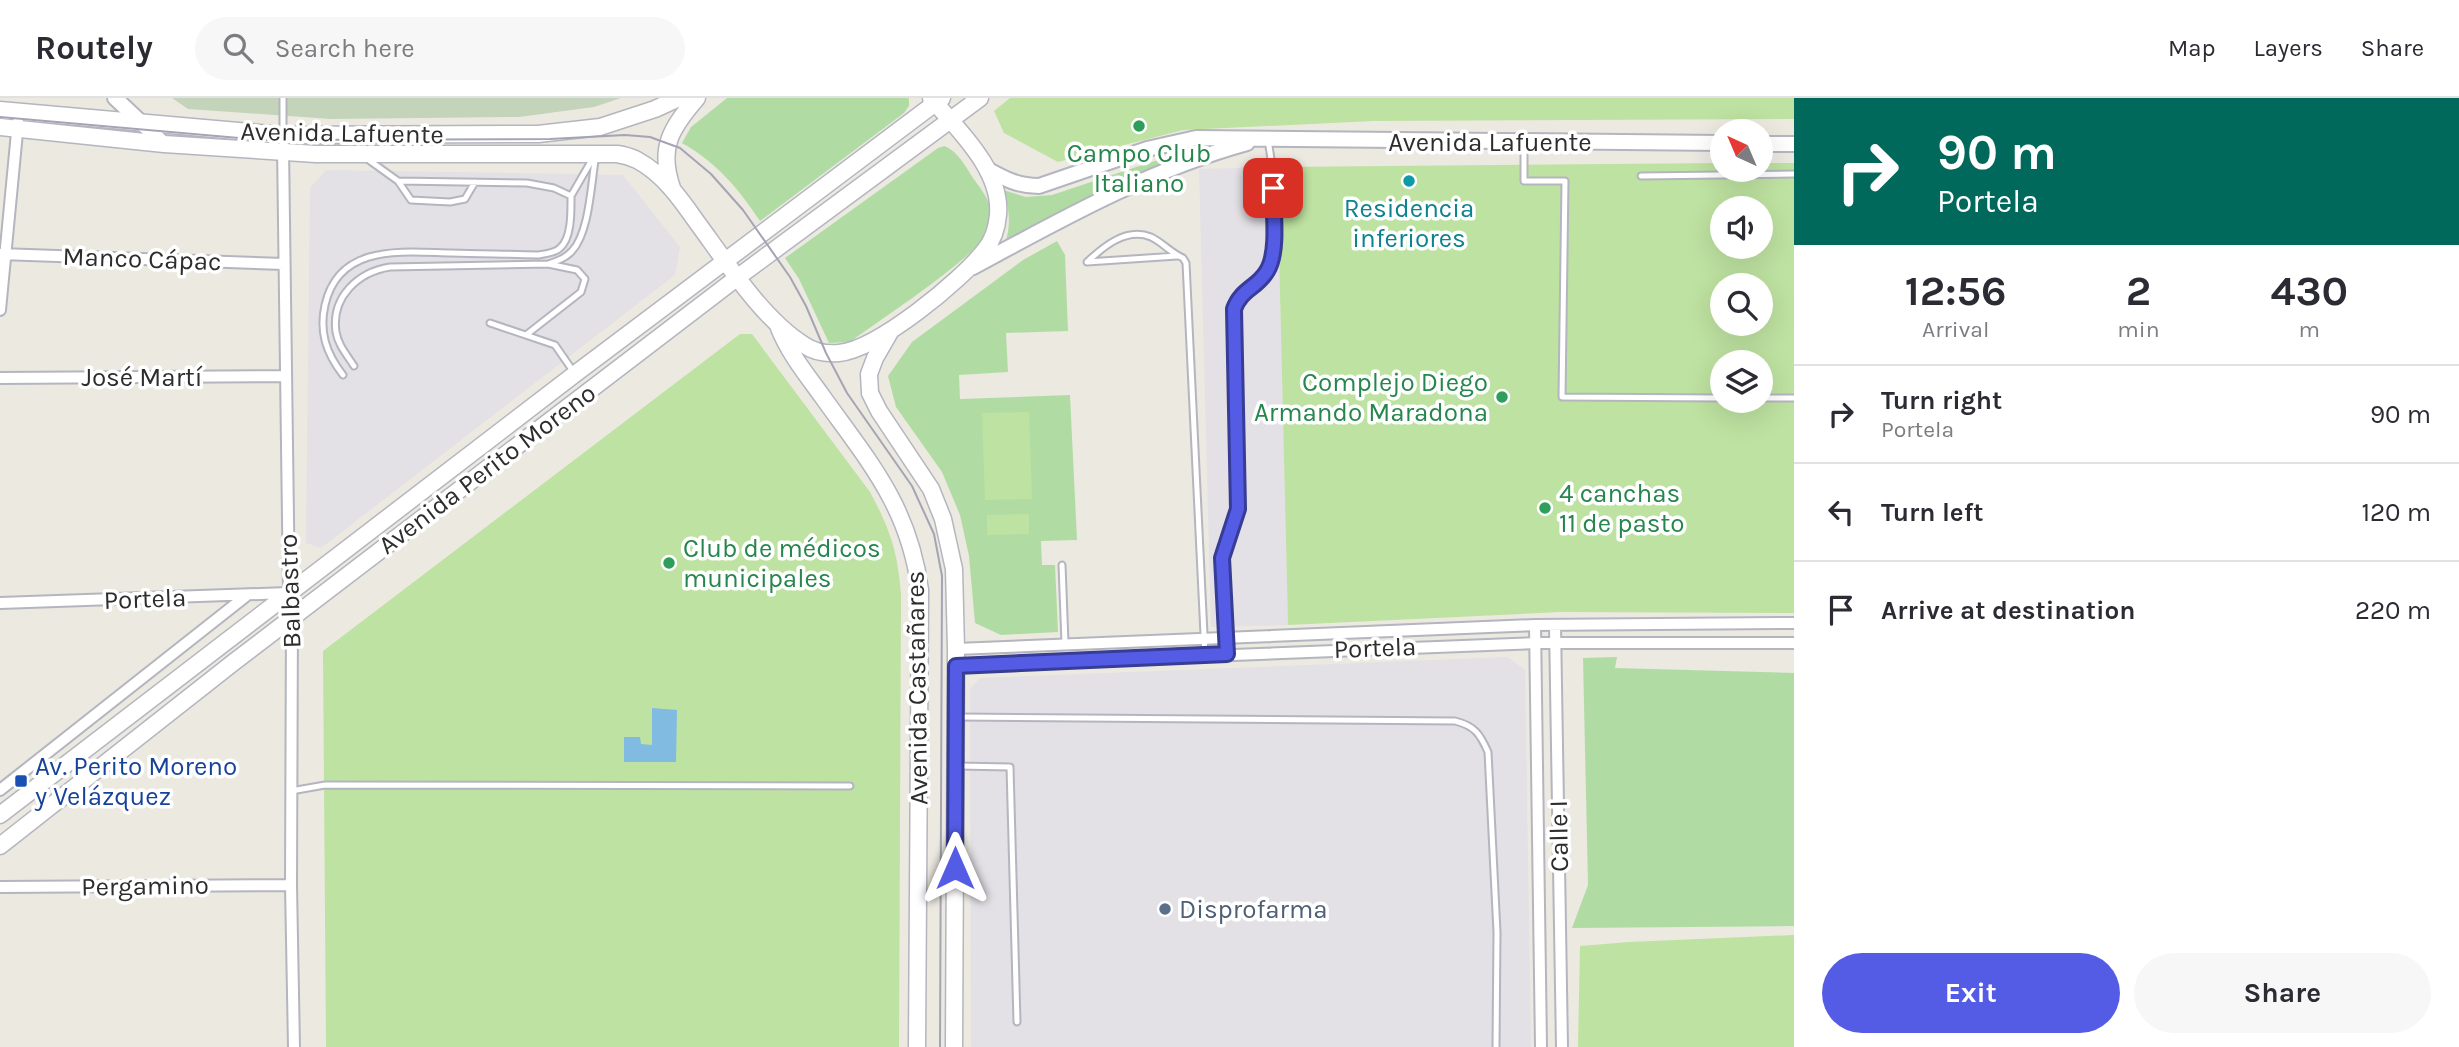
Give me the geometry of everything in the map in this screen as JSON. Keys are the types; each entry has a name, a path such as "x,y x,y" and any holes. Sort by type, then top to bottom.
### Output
{"main road":[{"name":"Avenida Lafuente","path":"0,110 18,120 164,144 283,143 580,131 627,120 679,98"},
{"name":"Avenida Lafuente","path":"672,188 665,162 667,142 679,121 698,98"},
{"name":"Avenida Perito Moreno","path":"0,846 292,618 738,277 980,98"},
{"name":"Avenida Perito Moreno","path":"0,816 936,100"},
{"path":"779,325 805,346 826,353 842,353 890,332 968,270 987,248 998,223 999,209 987,169 936,100"},
{"name":"Avenida Lafuente","path":"0,127 18,120 141,122 360,155 617,154 636,159 672,188 738,277 779,325"},
{"name":"Avenida Castañares","path":"779,325 794,358 884,484 900,512 917,565 920,590 917,1047"},
{"name":"Avenida Castañares","path":"890,332 869,374 870,393 931,489 943,519 954,569 954,1047"}],"street":[{"path":"115,98 164,144"},
{"path":"0,310 3,254 18,120"},
{"name":"Avenida Lafuente","path":"987,169 1008,181 1024,186 1039,186 1172,142 1196,138 1710,143"},
{"name":"Avenida Lafuente","path":"968,270 1048,225 1153,175 1207,154 1263,140"},
{"name":"Balbastro","path":"283,143 289,593 292,618 291,885 294,1047"},
{"path":"1773,144 1794,144"},
{"name":"Manco Cápac","path":"3,254 284,264"},
{"name":"José Martí","path":"0,378 285,376"},
{"name":"Portela","path":"0,603 289,593"},
{"path":"0,790 246,596"},
{"name":"Portela","path":"956,649 1535,625 1794,623"},
{"name":"Calle I","path":"1535,625 1541,1047"},
{"name":"Calle I","path":"1555,625 1562,1047"},
{"name":"Portela","path":"956,666 1536,643 1794,643"},
{"name":"Pergamino","path":"0,887 291,885"}],"lane":[{"path":"283,98 283,143"},
{"path":"1227,654 1222,558 1238,509 1234,309 1238,298 1268,271 1273,251 1273,167 1263,140"},
{"path":"1524,142 1524,181 1565,181 1562,397 1710,398"},
{"path":"343,375 332,361 323,337 326,301 339,276 353,264 387,251 538,255 559,250 567,240 571,196 596,152"},
{"path":"548,264 564,258 573,250 581,235 596,152"},
{"path":"360,155 398,181 411,200 450,202 465,199 475,182"},
{"path":"1641,176 1794,174"},
{"path":"398,181 527,183 554,188 571,196"},
{"path":"1177,256 1087,261 1108,242 1136,234 1151,237 1183,258 1186,263 1205,655"},
{"path":"354,366 341,346 336,330 340,304 345,293 360,276 376,269 548,264 577,270 585,279 581,292 526,335"},
{"path":"490,323 555,345 575,374"},
{"path":"1773,398 1794,398"},
{"path":"1062,565 1065,643"},
{"path":"955,717 1455,721 1468,724 1477,730 1488,752 1497,932 1496,1047"},
{"path":"955,766 1010,767 1017,1023"},
{"path":"291,790 325,785 850,786"}],"shaded area":[{"path":"1277,167 1288,625 1211,627 1199,169"},
{"path":"326,170 623,175 680,247 675,275 321,548 306,543 310,188"},
{"path":"1508,657 1525,670 1531,1047 971,1047 970,688 980,678"}],"green space":[{"path":"172,98 621,98 594,107 519,117 331,119 188,109"},
{"path":"727,98 908,98 909,106 904,113 760,221 726,177 682,143 691,127"},
{"name":"Campo Club Italiano","path":"1010,98 1794,98 1794,119 1373,121 1183,130 1058,162 1004,133 994,111"},
{"path":"944,146 958,156 987,199 992,217 989,231 966,256 903,305 850,342 829,343 799,279 785,258"},
{"path":"1205,150 1005,244 1009,217 1003,190 1026,197 1052,195 1175,155"},
{"name":"Complejo Diego Armando Maradona","path":"1710,163 1710,182 1773,182 1773,163 1794,163 1794,613 1560,612 1288,625 1277,167"},
{"path":"1057,241 1065,255 1068,331 1006,333 1008,372 959,375 960,399 1070,395 1077,540 1041,541 1042,565 1055,565 1058,632 1001,635 975,623 969,556 960,515 942,472 896,407 888,376 912,342 1023,260"},
{"path":"740,334 752,334 870,492 888,530 898,566 901,595 899,1047 326,1047 323,651"},
{"path":"1029,412 1032,499 985,500 982,413"},
{"path":"1029,514 1029,534 987,535 987,515"},
{"path":"1617,657 1615,668 1794,673 1794,926 1572,928 1588,885 1583,658"},
{"path":"1794,935 1794,1047 1578,1047 1580,946"}],"water":[{"path":"652,708 677,710 676,762 624,762 624,737 640,737 641,744 652,745"}],"tram line":[{"path":"0,117 262,140 550,139 625,135 650,137 680,148 711,174 743,210 790,277 847,393 912,486 934,534 942,576 940,1047"}],"place":[{"name":"Campo Club Italiano","path":"1139,126"},
{"name":"Residencia inferiores","path":"1409,181"},
{"name":"Complejo Diego Armando Maradona","path":"1502,397"},
{"name":"4 canchas 11 de pasto","path":"1545,508"},
{"name":"Club de médicos municipales","path":"669,563"},
{"name":"Av. Perito Moreno y Velázquez","path":"21,781"},
{"name":"Disprofarma","path":"1165,909"}],"route":[{"path":"955,868 956,666 1227,654 1222,558 1238,509 1234,309 1238,298 1268,271 1273,251 1273,188"}]}
